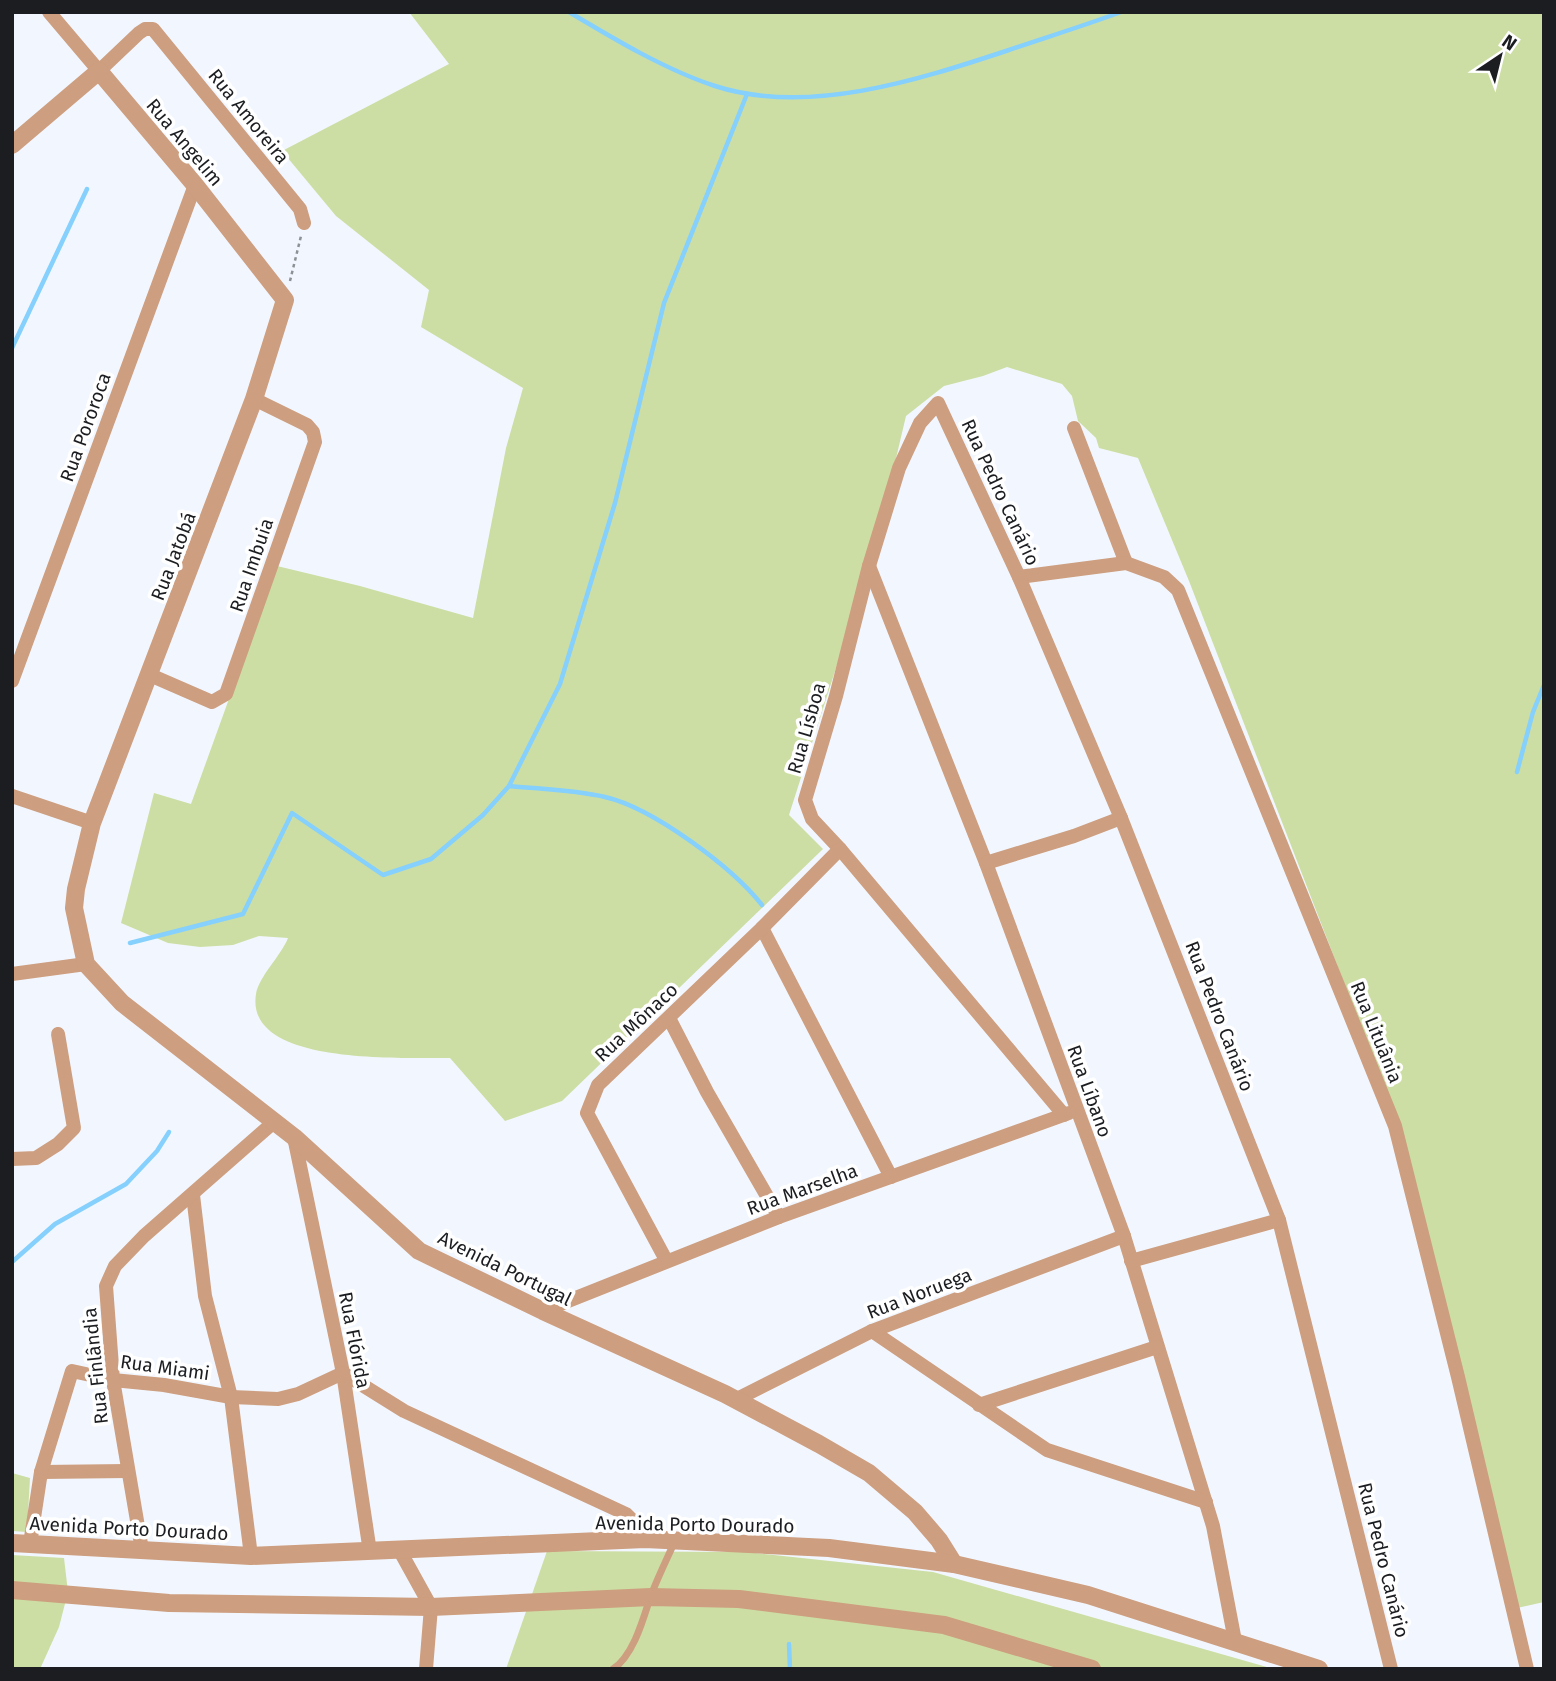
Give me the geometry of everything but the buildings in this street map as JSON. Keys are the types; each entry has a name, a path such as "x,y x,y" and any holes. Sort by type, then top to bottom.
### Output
{"street":[{"name":"Rua Angelim","path":"49,12 195,185 285,300"},
{"name":"Rua Amoreira","path":"99,71 145,29 153,29 300,209 304,223"},
{"path":"12,145 99,71"},
{"name":"Rua Pororoca","path":"12,681 195,185"},
{"name":"Rua Jatobá","path":"92,824 254,399 285,300"},
{"name":"Rua Imbuia","path":"150,675 212,702 226,694 315,442 313,432 307,425 254,399"},
{"name":"Rua Lísboa","path":"938,403 920,423 899,468 869,566 836,695 805,800 812,819 1070,1112"},
{"name":"Rua Pedro Canário","path":"938,403 1019,577 1121,818 1279,1220 1391,1669"},
{"path":"1074,428 1126,563"},
{"name":"Rua Lituânia","path":"1019,577 1126,563 1164,577 1178,590 1395,1126 1527,1669"},
{"name":"Rua Líbano","path":"869,566 986,863 1070,1112 1124,1236 1213,1526 1235,1642"},
{"path":"12,796 92,824 74,908 86,964 12,974"},
{"path":"986,863 1074,836 1121,818"},
{"name":"Rua Mônaco","path":"666,1260 587,1113 598,1085 762,929 840,849"},
{"path":"762,929 891,1177"},
{"name":"Avenida Portugal","path":"86,964 122,1003 294,1137 419,1251 735,1400 869,1473 915,1512 939,1539 954,1564"},
{"path":"669,1018 707,1092 779,1217"},
{"path":"12,1159 36,1158 58,1144 74,1128 58,1034"},
{"name":"Rua Marselha","path":"543,1311 779,1217 1070,1112"},
{"name":"Rua Finlândia","path":"142,1550 114,1380 106,1286 115,1266 144,1236 274,1122"},
{"name":"Rua Flórida","path":"294,1137 343,1373 370,1552"},
{"path":"193,1195 205,1297 231,1397 251,1556"},
{"path":"1131,1261 1279,1220"},
{"name":"Rua Noruega","path":"735,1400 872,1331 1124,1236"},
{"path":"872,1331 1047,1450 1206,1502"},
{"path":"979,1405 1157,1347"},
{"name":"Rua Miami","path":"21,1544 72,1371 114,1380 231,1397 278,1399 298,1394 343,1373"},
{"path":"343,1373 404,1411 626,1514 640,1528 645,1539"},
{"path":"41,1472 128,1471"},
{"name":"Avenida Porto Dourado","path":"21,1544 251,1556 645,1539 829,1548 954,1564 1088,1595 1235,1642 1284,1663 1319,1669"},
{"path":"400,1551 431,1606 426,1669"},
{"path":"12,1590 169,1603 431,1606 651,1597 739,1599 944,1625 1092,1669"}],"lane":[{"path":"612,1669 628,1653 644,1622 651,1597 675,1541"}],"path":[{"path":"285,300 304,223"}],"green space":[{"path":"409,12 1544,12 1544,1602 1517,1608 1397,1120 1189,581 1138,458 1099,448 1096,438 1078,421 1072,396 1062,384 1007,367 944,386 906,416 876,543 789,815 823,849 562,1101 505,1121 450,1058 366,1057 332,1053 301,1046 275,1035 259,1018 256,994 261,980 288,938 259,936 233,945 200,947 168,943 121,923 154,793 191,804 277,566 473,618 506,448 523,388 421,327 429,290 336,216 282,151 449,64"},
{"path":"12,1473 30,1478 27,1532 12,1531"},
{"path":"547,1551 746,1552 933,1572 1274,1669 506,1669"},
{"path":"12,1555 64,1558 68,1592 59,1627 40,1669 12,1669"}],"waterway":[{"path":"569,12 640,53 697,79 751,94 787,97 825,96 900,83 1121,12"},
{"path":"130,943 243,914 292,813 383,875 431,859 483,815 509,786 560,684 615,503 664,303 747,94"},
{"path":"12,348 87,189"},
{"path":"1517,772 1533,712 1544,685"},
{"path":"509,786 605,797 646,813 712,857 762,905"},
{"path":"12,1262 55,1224 126,1184 157,1151 169,1132"},
{"path":"789,1644 790,1669"}]}
